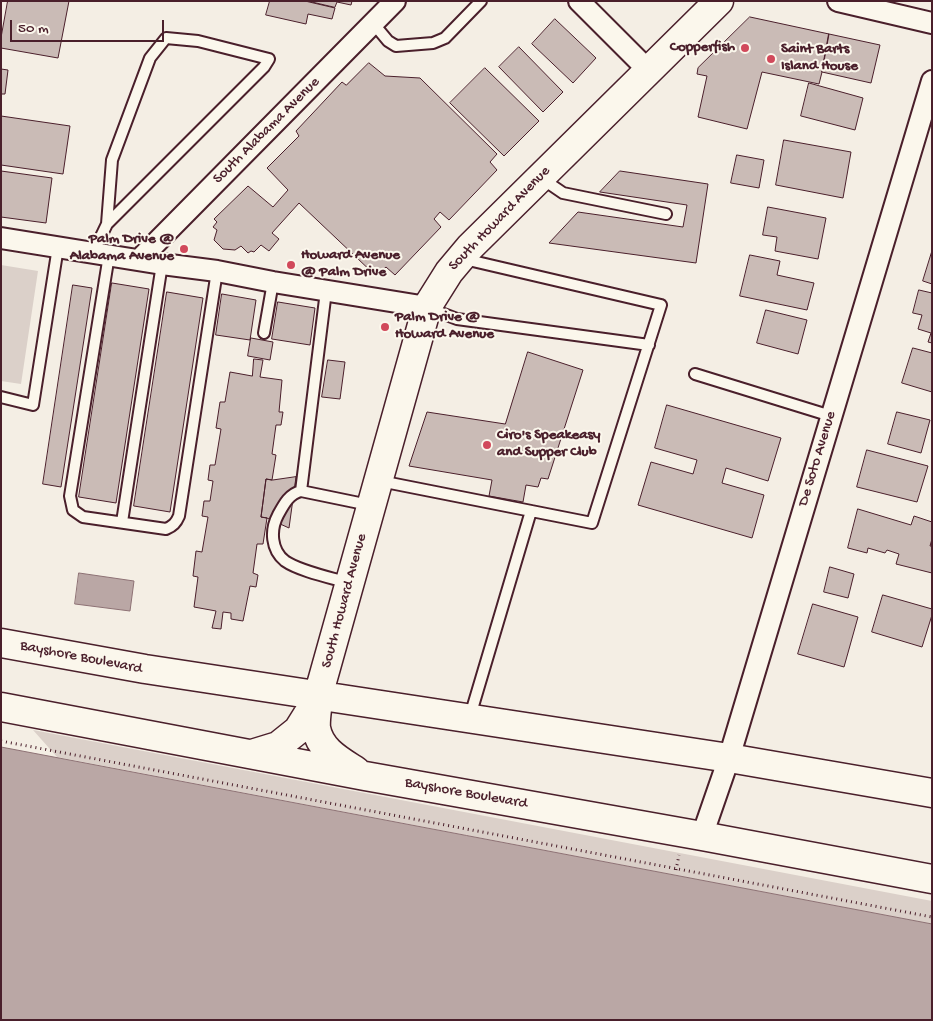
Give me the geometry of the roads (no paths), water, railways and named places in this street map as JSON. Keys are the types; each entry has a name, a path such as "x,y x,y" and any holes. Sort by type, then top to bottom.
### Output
{"main road":[{"name":"South Howard Avenue","path":"365,776 334,757 320,739 316,727 318,696 427,307 449,272 470,247 720,1"},
{"name":"Bayshore Boulevard","path":"1,643 144,670 728,758 932,792"},
{"name":"South Howard Avenue","path":"252,754 278,746 298,730 318,696"},
{"name":"Bayshore Boulevard","path":"1,707 365,776 932,879"}],"street":[{"name":"South Alabama Avenue","path":"139,260 395,1"},
{"path":"579,1 648,70"},
{"path":"838,1 932,23"},
{"name":"De Soto Avenue","path":"702,836 728,758 932,81"},
{"path":"1,238 217,271 427,307"}],"lane":[{"path":"373,23 388,41 396,46 433,43 445,38 481,1"},
{"path":"107,224 264,67 268,59 198,41 166,38 150,58 112,160 107,224 101,254 70,496 73,510 83,517 166,529 172,527 176,522 179,516 217,271"},
{"path":"540,177 562,194 666,214"},
{"path":"1,396 33,405 58,247"},
{"path":"350,583 301,568 286,562 279,555 273,543 274,522 285,502 295,492 374,493 531,511 592,524 661,305 461,258"},
{"path":"122,522 162,264"},
{"path":"264,333 273,282"},
{"path":"301,491 326,291"},
{"path":"427,307 457,319 649,345"},
{"path":"695,374 831,416"},
{"path":"469,719 531,511"}],"place":[{"name":"Copperfish","path":"745,48"},
{"name":"Saint Barts Island House","path":"771,59"},
{"name":"Palm Drive @ Alabama Avenue","path":"184,249"},
{"name":"Howard Avenue @ Palm Drive","path":"291,265"},
{"name":"Palm Drive @ Howard Avenue","path":"385,327"},
{"name":"Ciro's Speakeasy and Supper Club","path":"487,445"}]}
